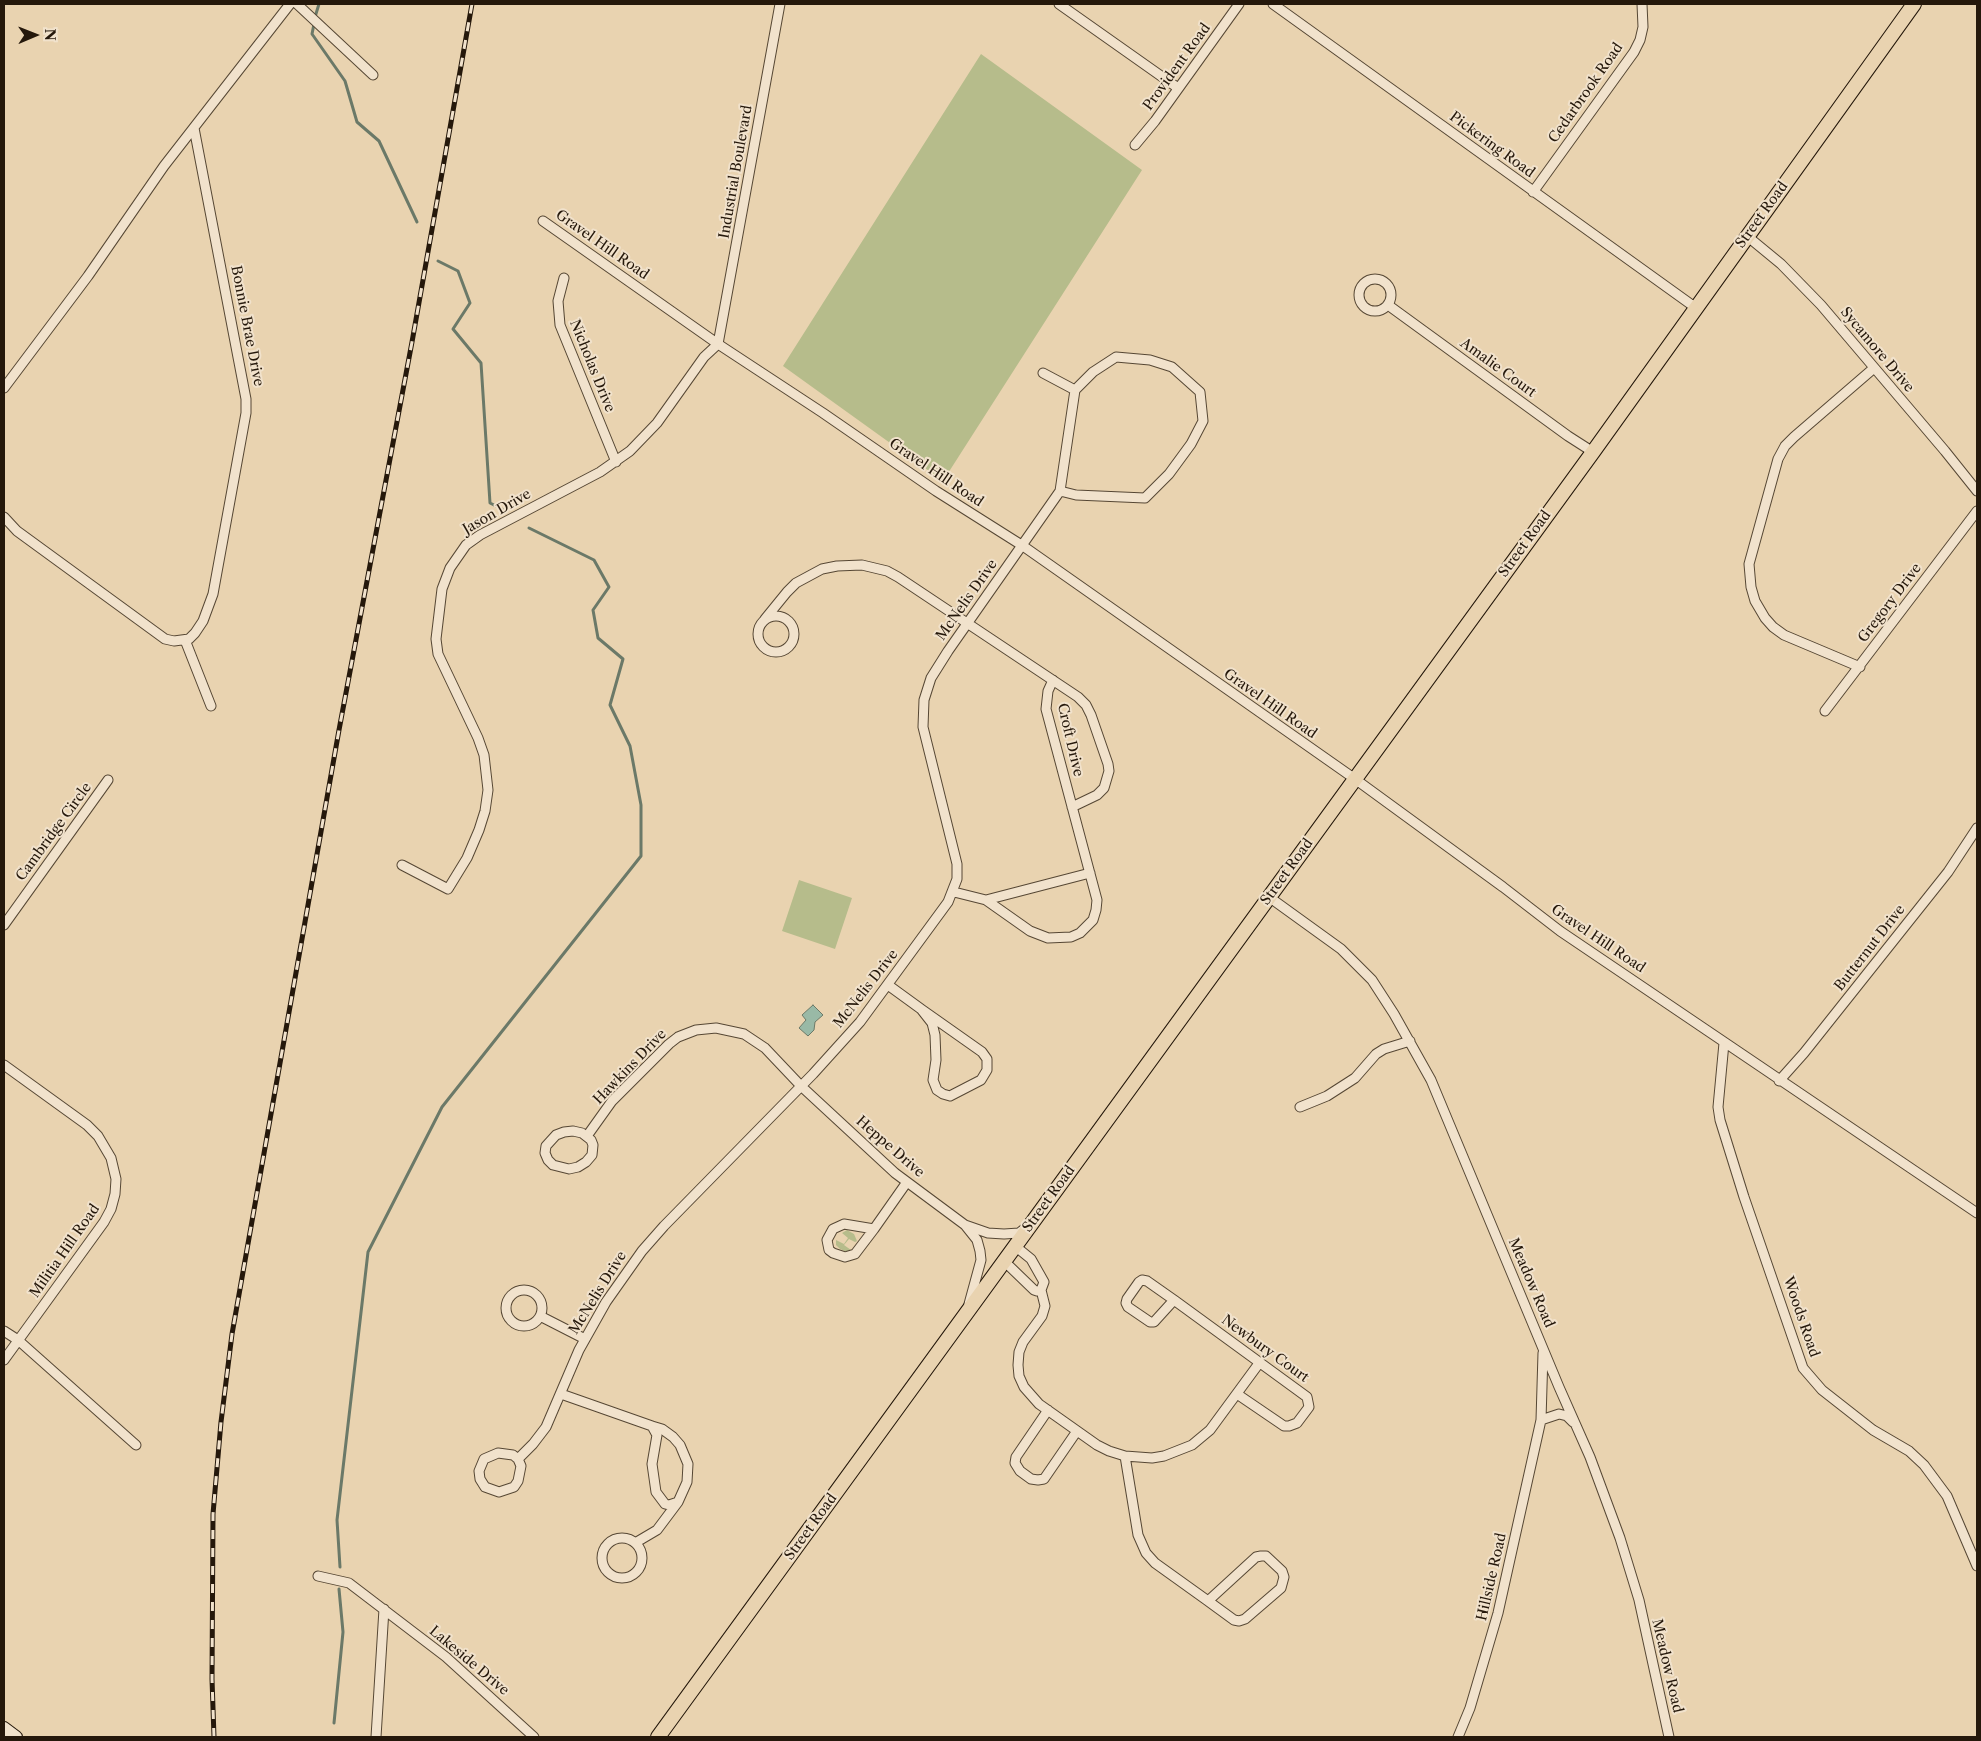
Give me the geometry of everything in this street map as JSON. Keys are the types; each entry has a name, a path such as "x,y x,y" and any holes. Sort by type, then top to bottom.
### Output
{"main road":[{"name":"Street Road","path":"658,1737 1593,452 1913,4"}],"street":[{"path":"4,388 88,276 164,166 290,4"},
{"name":"Industrial Boulevard","path":"718,344 780,4"},
{"path":"1059,4 1178,88"},
{"name":"Provident Road","path":"1135,145 1155,121 1239,4"},
{"name":"Pickering Road","path":"1273,4 1696,308"},
{"name":"Cedarbrook Road","path":"1533,192 1634,52 1640,40 1642,4"},
{"path":"300,6 373,75"},
{"name":"Bonnie Brae Drive","path":"185,640 195,633 199,627 208,610 213,594 246,413 246,399 194,128"},
{"name":"Gravel Hill Road","path":"543,221 718,344 823,412 936,491 1023,546 1355,779 1560,931 1622,971 1724,1043 1977,1213"},
{"name":"Sycamore Drive","path":"1747,236 1797,280 1945,451 1977,491"},
{"name":"Nicholas Drive","path":"564,278 558,301 560,325 616,462"},
{"name":"Amalie Court","path":"1388,305 1568,436 1593,452"},
{"name":"Jason Drive","path":"402,865 448,889 467,858 485,811 488,790 484,755 478,738 438,654 436,639 442,589 450,568 466,545 480,535 616,462 657,423 704,357 718,344"},
{"path":"1116,357 1150,360 1172,367 1200,392 1203,421 1191,444 1169,474 1146,498 1076,495 1060,490 1075,390 1092,372 1116,357"},
{"path":"1860,667 1784,635 1773,627 1755,601 1750,587 1749,564 1778,459 1785,446 1874,368"},
{"path":"1043,373 1075,390"},
{"name":"McNelis Drive","path":"518,1459 546,1427 585,1339 611,1294 642,1251 860,1022 954,892 957,879 954,851 923,727 922,712 924,700 931,678 1060,490"},
{"name":"Gregory Drive","path":"1825,711 1977,512"},
{"path":"4,517 17,531 165,639 174,642 185,640 211,706"},
{"name":"Croft Drive","path":"766,619 787,592 796,584 822,569 850,565 875,567 892,574 1053,680 1078,697 1086,705 1091,714 1108,764 1107,781 1104,788 1087,801 1072,806"},
{"path":"771,616 782,616 791,624 793,637 788,647 782,651 770,651 760,642 758,630 766,619 771,616"},
{"name":"Croft Drive","path":"954,892 986,900 1039,936 1048,938 1071,937 1080,933 1088,927 1096,910 1096,900 1090,873 1046,709 1048,691 1053,680"},
{"name":"Cambridge Circle","path":"4,925 108,780"},
{"name":"Butternut Drive","path":"1779,1080 1810,1045 1948,872 1977,828"},
{"name":"Croft Drive","path":"986,900 1090,873"},
{"name":"Meadow Road","path":"1269,897 1325,937 1355,962 1372,980 1410,1041 1447,1118 1590,1457 1620,1538 1639,1600 1669,1737"},
{"path":"888,985 982,1052 987,1060 987,1070 980,1080 950,1096 938,1090 933,1080 936,1060 936,1035 932,1023 921,1009"},
{"name":"Hawkins Drive","path":"587,1136 612,1102 669,1044 678,1037 696,1030 716,1028 744,1034 766,1048 801,1086"},
{"path":"1300,1107 1327,1096 1355,1078 1376,1054 1384,1049 1410,1041"},
{"name":"Woods Road","path":"1724,1043 1718,1107 1720,1120 1744,1197 1803,1368 1822,1390 1873,1430 1900,1444 1924,1465 1947,1496 1977,1566"},
{"name":"Militia Hill Road","path":"4,1065 87,1125 98,1136 111,1158 116,1178 115,1194 111,1209 104,1222 4,1360"},
{"name":"Heppe Drive","path":"801,1086 895,1173 965,1225 976,1240 980,1260 966,1314"},
{"path":"573,1131 587,1136 593,1145 593,1150 586,1162 578,1167 569,1169 559,1167 548,1160 546,1146 556,1136 564,1132 573,1131"},
{"path":"874,1230 844,1224 838,1225 829,1234 827,1240 829,1250 838,1256 851,1256 862,1246 874,1230 907,1182"},
{"name":"Heppe Drive","path":"965,1225 988,1233 1019,1233 1035,1220"},
{"path":"1015,1246 1031,1259 1040,1272 1044,1282 1041,1290 1045,1306 1042,1316 1023,1342 1019,1352 1019,1376 1030,1396 1097,1445 1125,1456 1139,1458 1164,1456 1192,1445 1210,1430 1260,1362"},
{"path":"1004,1261 1034,1290 1041,1290"},
{"name":"Newbury Court","path":"1174,1300 1154,1322 1150,1322 1128,1307 1126,1303 1127,1298 1139,1282 1142,1280 1147,1281 1174,1300 1260,1362 1307,1397 1308,1407 1294,1425 1284,1426 1237,1394"},
{"path":"518,1291 530,1292 540,1302 542,1310 540,1316 531,1325 526,1326 514,1323 506,1312 509,1298 518,1291"},
{"path":"540,1316 585,1339"},
{"path":"4,1331 18,1340 136,1445"},
{"name":"Hillside Road","path":"1458,1737 1470,1708 1498,1613 1541,1420 1543,1348"},
{"path":"561,1394 662,1429 673,1437 685,1454 689,1472 687,1482 678,1502 657,1530 636,1543"},
{"path":"1048,1410 1016,1457 1018,1469 1031,1479 1044,1479 1077,1431"},
{"path":"1541,1420 1559,1414 1567,1416 1574,1422"},
{"path":"652,1426 658,1435 652,1464 654,1484 661,1501 667,1505 673,1505 678,1502"},
{"path":"498,1453 513,1455 518,1459 521,1466 521,1474 514,1486 499,1492 492,1491 483,1485 480,1470 484,1459 498,1453"},
{"path":"1125,1456 1138,1535 1146,1553 1155,1563 1234,1620 1245,1619 1281,1588 1284,1577 1282,1570 1266,1556 1256,1558 1208,1601"},
{"path":"616,1538 623,1538 636,1543 643,1556 638,1570 625,1578 618,1578 606,1570 602,1558 606,1546 616,1538"},
{"name":"Lakeside Drive","path":"318,1576 349,1583 384,1609 446,1657 534,1737"},
{"path":"376,1737 384,1609"}],"shaded area":[{"path":"981,54 1142,170 943,481 783,366"},
{"path":"799,880 852,898 835,949 782,931"},
{"path":"813,1005 823,1015 815,1022 814,1030 808,1036 799,1028 806,1020 802,1015"},
{"path":"847,1230 854,1234 857,1241 849,1239 844,1245 851,1250 847,1252 836,1245 836,1240 844,1244 848,1238 842,1233"}],"waterway":[{"path":"315,17 319,4"},
{"path":"314,24 312,34 345,81 357,122 379,141 417,222"},
{"path":"438,261 458,271 470,303 453,329 481,363 490,503 502,509"},
{"path":"340,1567 337,1520 368,1252 442,1107 641,856 641,805 630,746 610,705 623,659 598,638 593,610 609,587 594,560 529,528"},
{"path":"334,1723 343,1632 339,1589"}],"railway":[{"path":"214,1737 212,1679 213,1514 221,1422 232,1334 339,730 412,342 472,4"}]}
